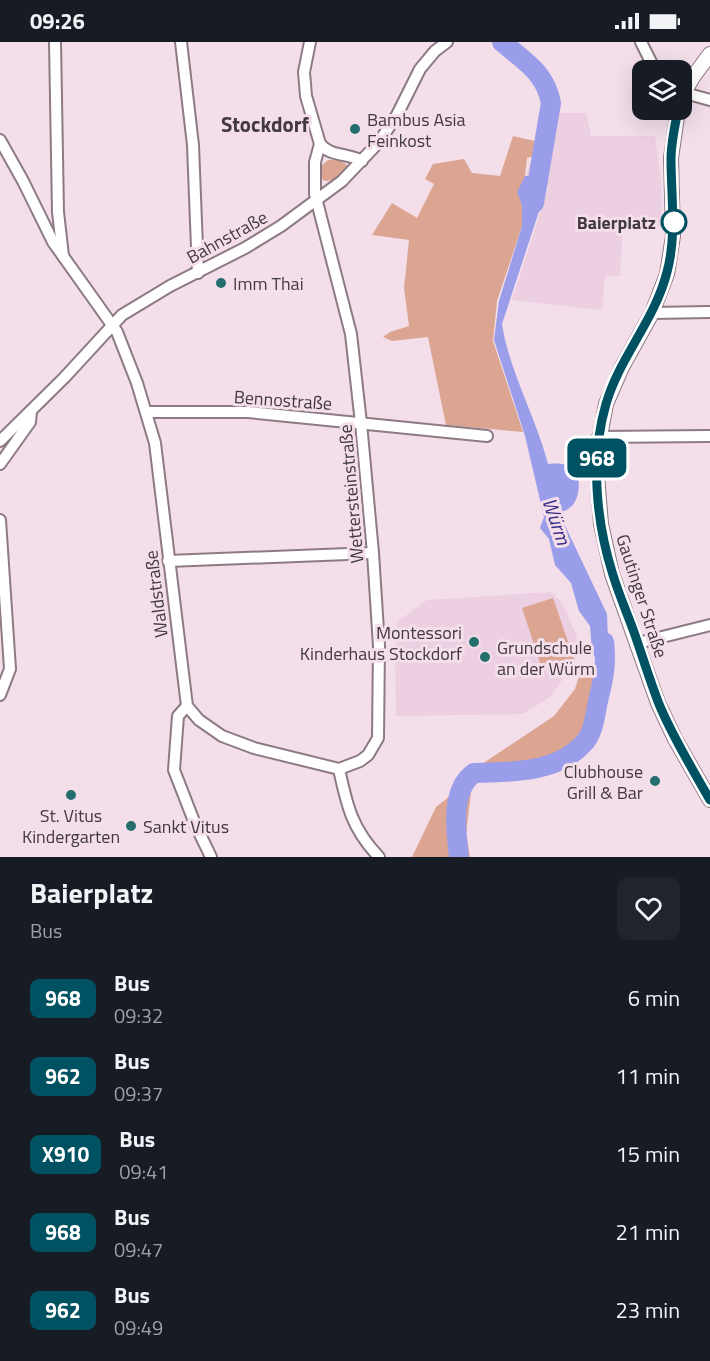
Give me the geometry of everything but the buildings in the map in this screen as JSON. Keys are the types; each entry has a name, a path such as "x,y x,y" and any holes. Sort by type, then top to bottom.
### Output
{"main road":[{"path":"692,80 710,54"},
{"name":"Gautinger Straße","path":"676,120 671,158 673,236 667,274 651,313 608,397 598,437 598,484 601,524 612,574 658,702 675,739 710,800"}],"street":[{"path":"55,42 58,212 63,256"},
{"path":"181,42 193,145 198,273"},
{"path":"310,42 304,72 306,96 320,144 331,152 362,161"},
{"name":"Bahnstraße","path":"0,441 112,325 144,301 245,248 281,226 342,181 389,129 420,69 435,51 447,42"},
{"path":"641,42 650,60"},
{"path":"692,96 710,100"},
{"name":"Waldstraße","path":"0,140 53,242 112,325 122,344 147,412 155,443 187,706 178,716 174,770 195,825 212,857"},
{"name":"Wettersteinstraße","path":"320,144 315,162 316,200 351,334 374,553 379,646 378,738 368,755 360,761 339,769"},
{"path":"651,313 710,312"},
{"path":"0,464 30,422 31,411"},
{"name":"Bennostraße","path":"147,412 248,412 487,436"},
{"path":"598,437 710,436"},
{"path":"0,520 2,593 10,669 0,695"},
{"path":"168,561 374,553"},
{"path":"638,643 710,626"},
{"path":"187,706 199,720 222,736 254,748 339,769 350,816 356,829 379,857"}],"shaded area":[{"path":"553,113 586,113 591,136 655,136 661,179 662,227 623,224 620,276 605,276 602,310 512,300 549,186 541,185 520,193 531,161 540,161 541,153 550,153"},
{"path":"513,136 539,142 538,155 527,158 525,176 518,192 522,205 522,226 497,301 493,341 523,432 446,425 428,337 392,341 383,337 390,332 409,326 404,288 409,240 372,235 392,203 417,218 434,184 425,179 433,164 464,159 472,173 500,176"},
{"path":"328,160 338,160 347,167 336,177 327,181 323,180 319,168"},
{"name":"Grundschule an der Würm","path":"551,592 563,604 577,637 575,662 550,697 523,714 396,716 397,622 427,600"},
{"path":"553,598 574,659 542,669 522,608"},
{"path":"583,663 609,672 599,731 592,746 580,757 540,775 487,778 472,784 466,834 470,857 412,857 436,807 450,796 455,779 468,768 482,764 554,716 575,689"}],"water":[{"path":"525,176 548,176 547,187 502,324 510,359 548,464 565,465 572,468 578,476 577,498 572,506 559,513 607,614 606,668 598,665 592,651 590,626 579,611 571,583 555,565 549,539 540,528 544,517 525,436 494,340 499,301 522,226 522,205 517,192"}],"waterway":[{"name":"Würm","path":"502,42 539,75 551,103 534,203"},
{"name":"Würm","path":"459,857 456,812 466,780 474,773 518,771 546,766 572,754 587,740 594,724 603,679 604,642"}],"bus line":[{"name":"968","path":"677,120 671,158 674,223 670,260 662,289 608,397 598,437 598,488 601,524 612,574 658,702 675,739 710,800"}],"place":[{"name":"Bambus Asia Feinkost","path":"355,129"},
{"name":"Baierplatz","path":"674,222"},
{"name":"Imm Thai","path":"221,283"},
{"name":"Montessori Kinderhaus Stockdorf","path":"474,642"},
{"name":"Grundschule an der Würm","path":"485,657"},
{"name":"Clubhouse Grill & Bar","path":"655,781"},
{"name":"St. Vitus Kindergarten","path":"71,795"},
{"name":"Sankt Vitus","path":"131,826"}],"district":[{"name":"Stockdorf","path":"265,124"}]}
